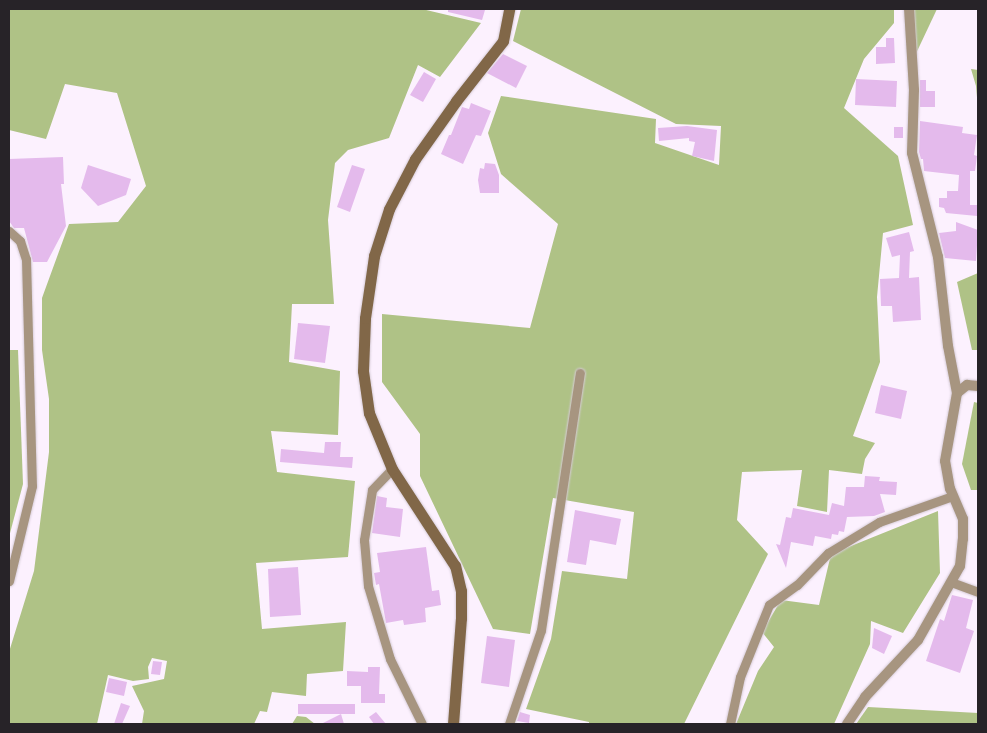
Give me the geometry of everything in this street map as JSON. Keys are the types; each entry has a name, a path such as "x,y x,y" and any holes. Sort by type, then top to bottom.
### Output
{"main road":[{"path":"453,724 461,618 461,591 455,566 392,469 368,413 363,371 365,318 374,256 389,209 415,159 456,101 503,41 509,9"}],"street":[{"path":"847,724 865,697 918,640 960,566 963,539 963,519 953,496 945,461 957,393 948,346 938,256 912,153 914,90 910,9"},
{"path":"9,231 20,241 26,259 32,486 9,581"},
{"path":"508,724 541,630 580,373"},
{"path":"957,393 967,385 978,386"},
{"path":"392,469 372,490 364,540 368,586 390,659 422,724"},
{"path":"730,724 740,677 769,605 797,585 828,553 879,522 953,496"},
{"path":"951,582 978,592"}],"green space":[{"path":"9,9 422,9 481,23 440,77 418,65 389,138 348,150 335,163 328,220 334,304 292,304 289,362 340,371 338,435 271,431 277,472 355,481 348,557 256,563 262,629 346,622 343,671 307,674 306,696 272,692 267,712 260,711 254,724 142,724 144,711 132,686 164,679 167,661 152,658 148,667 149,679 133,681 108,675 97,724 9,724 9,652 34,571 49,452 49,399 42,350 42,298 69,224 118,222 146,186 117,93 65,84 46,139 9,130"},
{"path":"521,9 894,9 894,23 864,59 844,108 898,156 913,225 883,233 877,297 880,362 853,436 875,443 865,459 862,474 829,470 827,512 797,506 802,470 742,472 737,520 768,554 684,724 589,724 589,722 526,709 551,639 562,571 627,579 634,512 553,498 530,634 493,629 420,476 420,434 382,382 382,314 530,328 558,224 501,174 488,133 501,96 656,119 655,143 719,165 721,126 676,124 513,41"},
{"path":"914,9 937,9 912,62"},
{"path":"971,69 978,70 978,109 976,86"},
{"path":"978,273 978,350 972,350 957,282"},
{"path":"9,350 18,350 23,484 9,537"},
{"path":"974,402 978,403 978,490 971,490 962,464"},
{"path":"938,511 940,573 903,633 871,621 870,644 834,724 736,724 758,671 774,647 762,632 781,600 819,605 831,554"},
{"path":"868,707 978,713 978,724 856,724"},
{"path":"297,716 306,717 315,724 292,724"}],"building":[{"path":"448,9 485,10 482,20 448,12"},
{"path":"886,38 894,38 895,63 876,64 876,47 886,47"},
{"path":"503,54 527,66 516,88 487,73"},
{"path":"424,72 436,79 423,102 410,95"},
{"path":"856,79 897,81 896,107 855,105"},
{"path":"920,80 926,80 926,91 935,91 935,107 920,107"},
{"path":"471,103 491,111 481,136 476,135 463,164 441,154 462,107 469,109"},
{"path":"920,121 963,127 962,133 977,135 974,155 977,156 975,171 970,171 970,205 978,205 977,216 946,213 944,208 939,207 939,198 947,198 947,191 958,191 959,175 924,171 923,159 921,159 919,152"},
{"path":"687,126 717,130 714,161 692,156 695,142 689,141 689,138 659,141 658,128"},
{"path":"894,127 903,127 903,138 894,138"},
{"path":"63,157 64,184 61,184 66,226 47,262 33,262 24,228 14,228 9,221 9,159"},
{"path":"485,163 495,164 499,175 499,193 480,193 478,180 480,168 484,169"},
{"path":"88,165 131,179 126,195 98,206 81,188"},
{"path":"352,165 365,169 350,212 337,207"},
{"path":"956,222 978,230 976,261 945,258 939,233 956,231"},
{"path":"909,232 914,251 910,252 909,278 919,277 921,320 893,322 892,306 881,306 880,279 899,278 900,255 892,257 886,238"},
{"path":"298,323 330,326 325,363 294,359"},
{"path":"881,385 907,391 901,419 875,413"},
{"path":"325,442 341,442 340,457 353,457 352,468 280,462 281,449 324,453"},
{"path":"865,476 880,477 879,481 897,482 896,495 880,494 885,512 874,516 847,517 844,532 839,531 838,535 832,534 831,539 815,536 813,546 791,542 786,568 776,544 780,545 786,517 791,518 793,508 829,515 832,503 844,506 846,487 864,487"},
{"path":"377,496 387,498 386,507 403,509 400,537 372,533"},
{"path":"575,510 621,519 616,545 590,540 586,565 567,562"},
{"path":"426,547 432,591 439,590 441,605 425,608 426,622 404,625 403,620 386,623 379,584 376,585 374,573 380,572 377,553"},
{"path":"298,567 301,615 270,617 268,569"},
{"path":"952,595 973,600 966,628 974,631 960,673 926,661 940,619 944,621"},
{"path":"874,628 892,636 884,654 872,648"},
{"path":"487,636 515,640 509,687 481,683"},
{"path":"153,661 162,662 160,675 151,674"},
{"path":"368,667 380,667 379,694 385,694 385,703 361,703 361,686 347,686 347,671 368,672"},
{"path":"109,678 127,682 124,696 106,692"},
{"path":"121,703 130,706 122,724 114,724"},
{"path":"298,704 355,704 355,714 298,714"},
{"path":"376,712 386,724 374,724 369,717"},
{"path":"520,712 530,715 529,723 517,721"},
{"path":"341,714 344,724 321,724"}]}
